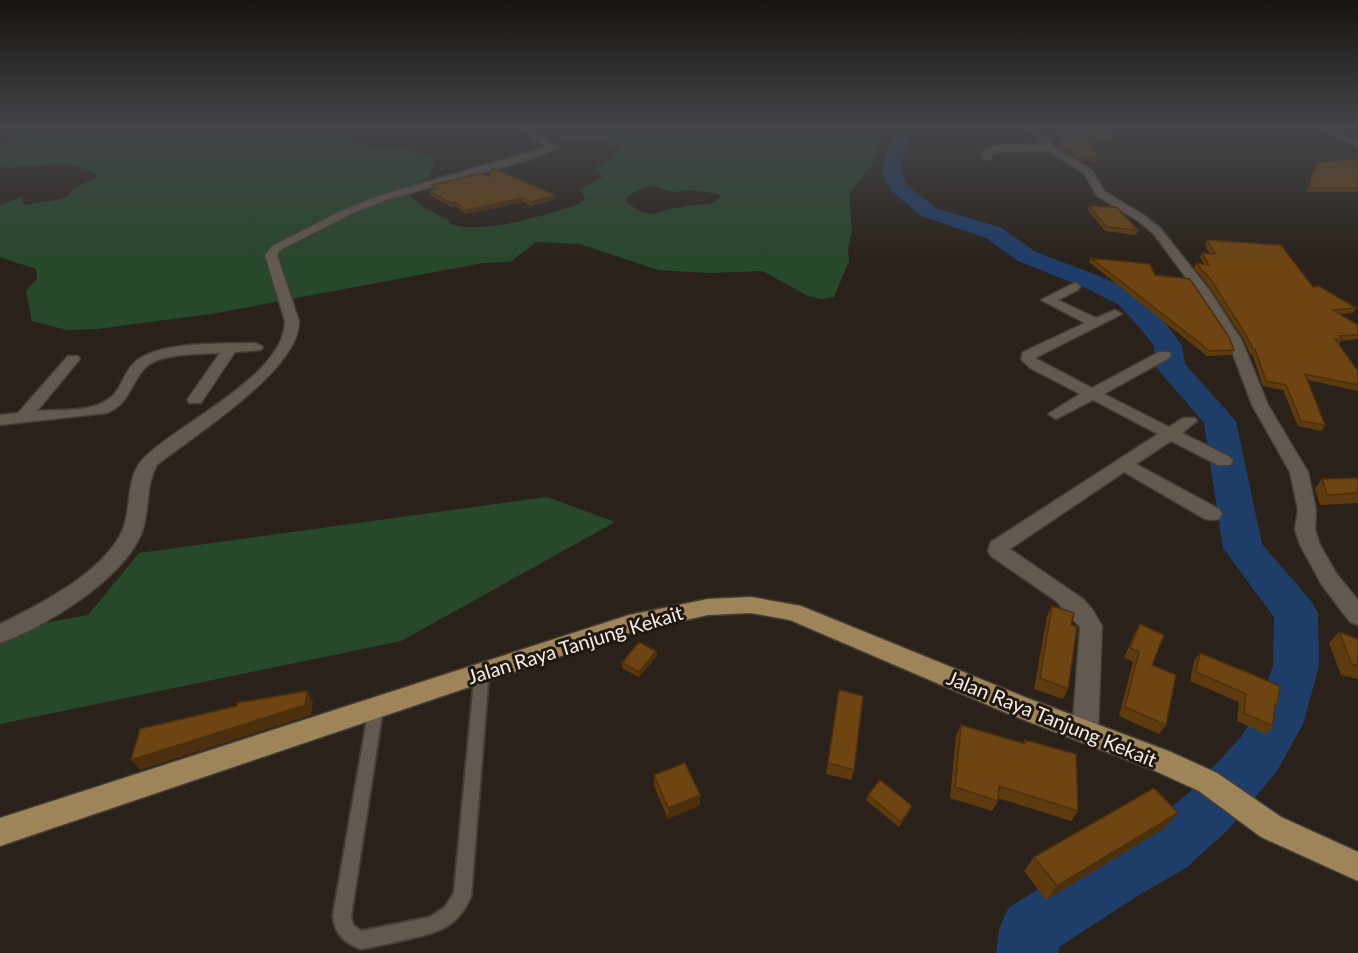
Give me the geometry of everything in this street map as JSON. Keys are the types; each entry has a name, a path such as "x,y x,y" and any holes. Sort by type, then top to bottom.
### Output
{"main road":[{"name":"Jalan Raya Tanjung Kekait","path":"0,832 629,624 708,607 751,605 793,612 1085,732 1162,761 1208,782 1270,827 1358,867"}],"street":[{"path":"0,634 55,606 95,579 132,533 139,504 137,489 141,475 150,462 241,394 280,353 290,338 292,329 291,315 271,255 276,248 347,212 382,198 474,172"},
{"path":"1089,172 1099,192 1110,201 1141,218 1156,231 1204,294 1235,341 1260,405 1299,472 1306,510 1305,529 1310,545 1329,579 1358,616"},
{"path":"1074,287 1048,300 1096,323"},
{"path":"1115,314 1027,357 1035,365 1224,461"},
{"path":"0,420 105,408 115,404 142,363 153,356 256,347"},
{"path":"195,400 231,348"},
{"path":"1056,414 1164,355"},
{"path":"23,418 73,359"},
{"path":"1085,732 1091,626 1088,619 1075,604 1023,570 998,551 998,547 1189,421"},
{"path":"1124,465 1212,514"}],"lane":[{"path":"376,708 342,911 342,921 346,930 361,940 434,925 451,913 462,896 482,671"}],"green space":[{"path":"92,172 431,172 426,179 403,188 420,205 448,220 450,224 480,227 515,222 579,204 585,197 579,190 603,177 597,172 866,172 849,194 852,230 848,250 849,261 834,297 821,299 808,296 762,271 709,273 658,270 580,244 536,242 510,262 483,263 217,313 98,329 67,330 32,321 26,291 37,279 36,269 0,257 0,205 23,196 22,202 25,205 61,199 69,195 74,188 98,177","holes":["648,185 672,192 691,190 719,194 721,197 711,204 689,205 650,214 641,212 626,202 628,196"]},
{"path":"547,497 615,522 401,641 0,724 0,631 88,615 139,553"}],"building":[{"path":"491,172 503,172 555,195 531,202 522,198 466,210 455,202 451,203 429,191 438,188 432,185 481,173 489,176"},
{"path":"1313,172 1358,172 1358,188 1308,188"},
{"path":"1089,206 1116,207 1138,230 1107,227"},
{"path":"1207,240 1281,245 1313,287 1319,286 1356,308 1333,310 1358,325 1358,335 1339,336 1342,340 1335,339 1358,371 1358,385 1305,374 1325,425 1301,421 1286,385 1266,381 1255,349 1212,281 1196,263 1209,265 1202,253 1215,254"},
{"path":"1091,258 1150,264 1155,275 1190,279 1229,337 1234,350 1210,351"},
{"path":"1358,478 1358,493 1327,495 1322,479"},
{"path":"1052,606 1074,613 1071,625 1077,627 1068,689 1040,678"},
{"path":"1140,624 1164,635 1152,665 1176,675 1166,725 1125,707 1139,652 1130,648"},
{"path":"1339,632 1358,639 1358,666 1352,664"},
{"path":"639,642 656,651 639,672 622,663"},
{"path":"1200,653 1280,686 1277,705 1275,704 1273,726 1244,713 1246,694 1196,672"},
{"path":"839,690 863,696 854,770 828,763"},
{"path":"307,691 305,705 131,760 140,729 237,706 237,703"},
{"path":"961,725 1025,744 1025,740 1076,754 1078,811 999,786 998,801 955,787"},
{"path":"685,763 700,795 668,808 654,775"},
{"path":"880,780 912,806 901,822 868,795"},
{"path":"1154,788 1178,813 1057,886 1034,857"}],"waterway":[{"path":"893,172 899,188 929,212 994,233 1026,256 1095,283 1128,299 1150,322 1168,345 1170,366 1220,421 1243,548 1296,613 1296,666 1278,724 1259,754 1211,809 1166,848 1118,874 1030,930 1027,953"}]}
